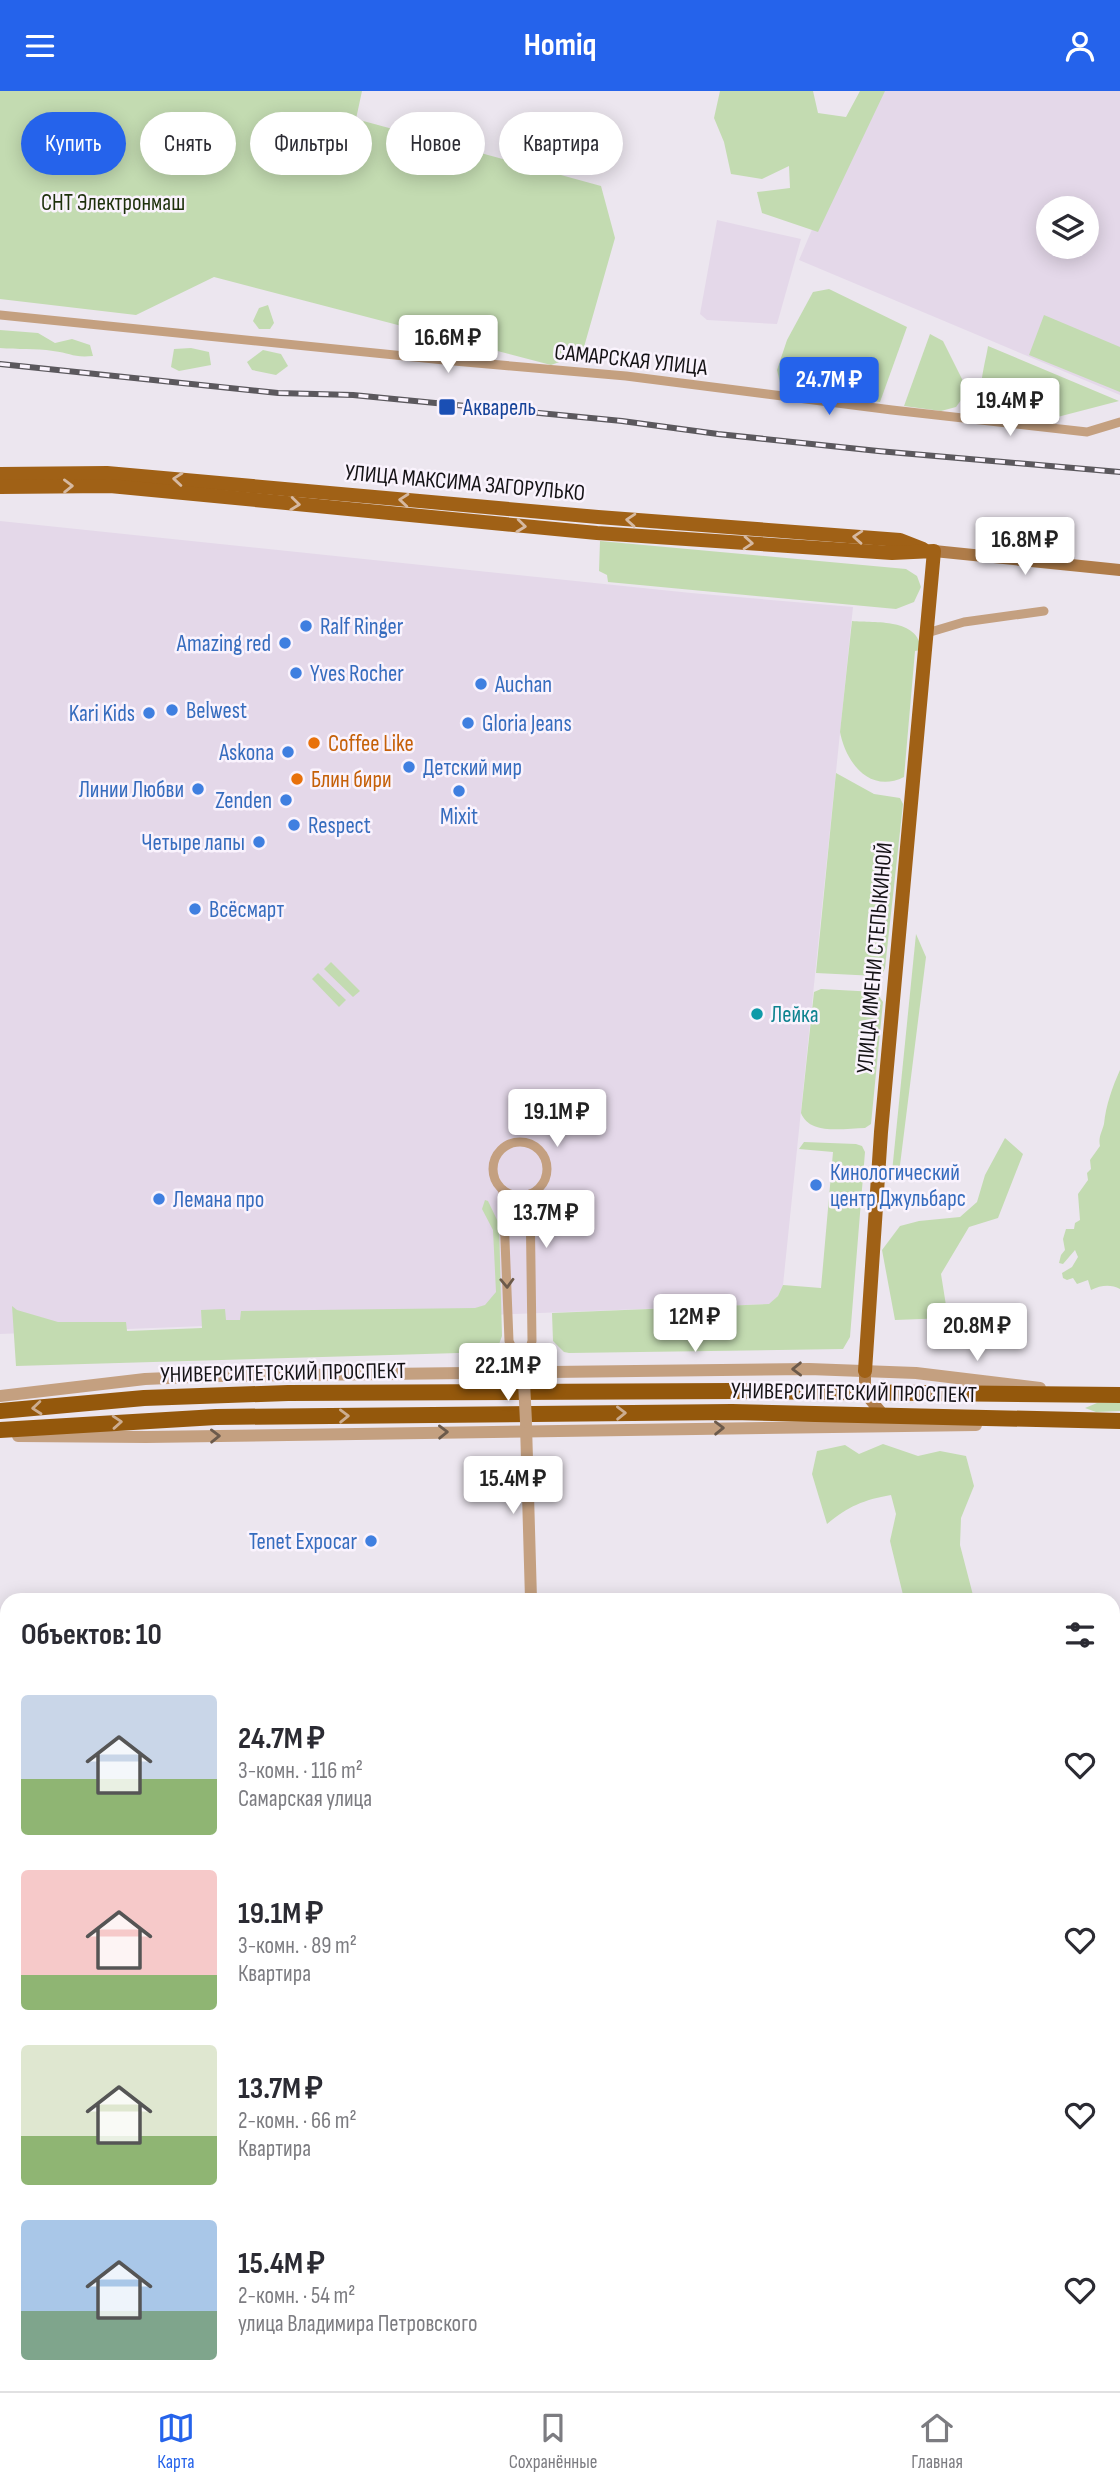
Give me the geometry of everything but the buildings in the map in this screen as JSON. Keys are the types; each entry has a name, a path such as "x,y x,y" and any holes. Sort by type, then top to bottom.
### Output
{"highway":[{"name":"УНИВЕРСИТЕТСКИЙ ПРОСПЕКТ","path":"0,1411 144,1398 288,1393 1085,1395"},
{"path":"1085,1395 1120,1395"},
{"name":"УНИВЕРСИТЕТСКИЙ ПРОСПЕКТ","path":"0,1433 216,1417 732,1412 1120,1422"}],"main road":[{"name":"УЛИЦА МАКСИМА ЗАГОРУЛЬКО","path":"0,474 107,473 598,517 900,540 929,550"},
{"name":"УЛИЦА МАКСИМА ЗАГОРУЛЬКО","path":"0,487 110,486 597,533 892,553 929,550"},
{"path":"929,550 1120,570"},
{"name":"УЛИЦА ИМЕНИ СТЕПЫКИНОЙ","path":"865,1371 883,1104 927,633 929,550"},
{"path":"865,1371 865,1393 884,1416"}],"street":[{"name":"САМАРСКАЯ УЛИЦА","path":"0,315 626,376 892,411 1087,432 1120,422"},
{"path":"927,633 964,622 1044,611"},
{"path":"503,1190 520,1196 539,1189 547,1170 546,1160 540,1150 532,1144 522,1142 503,1147 496,1156 493,1172 503,1190 509,1341 524,1377"},
{"path":"530,1194 532,1341 524,1377 531,1593"},
{"name":"УНИВЕРСИТЕТСКИЙ ПРОСПЕКТ","path":"4,1395 157,1378 524,1377 810,1369 960,1377 1085,1395"},
{"name":"УНИВЕРСИТЕТСКИЙ ПРОСПЕКТ","path":"0,1433 146,1437 526,1427 1120,1422"}],"shaded area":[{"path":"871,91 1120,91 1120,395 799,260"},
{"path":"717,220 801,239 777,324 707,320 700,314"},
{"path":"0,521 691,593 853,607 783,1285 770,1304 0,1334"}],"green space":[{"name":"СНТ Электронмаш","path":"0,91 362,91 358,112 250,112 250,175 372,175 372,123 386,127 386,175 485,175 485,154 499,158 499,175 561,175 601,186 615,238 582,354 551,365 214,277 136,315 0,299"},
{"path":"720,91 813,91 818,113 846,117 860,91 885,91 818,232 762,213 757,192 790,188 789,166 762,179 731,174 724,142 714,118"},
{"path":"829,289 907,327 880,402 781,387 777,370 787,340 813,292"},
{"path":"268,305 274,323 270,329 259,329 253,321 259,308"},
{"path":"1044,315 1120,347 1120,392 1029,355"},
{"path":"0,330 38,333 55,343 72,339 90,345 93,356 0,348"},
{"path":"930,334 943,341 964,383 964,396 956,407 941,411 904,406"},
{"path":"988,346 1119,401 1042,421 989,415 984,409 981,392"},
{"path":"191,348 209,352 211,365 179,371 171,367 174,349"},
{"path":"263,350 281,354 288,366 276,375 252,370 247,362"},
{"path":"600,541 906,569 917,576 921,587 914,602 896,609 608,582 607,575 599,571"},
{"path":"852,621 904,627 913,632 921,650 915,651 904,777 892,781 870,778 862,772 848,755 840,732"},
{"path":"836,773 874,794 900,798 903,804 885,968 883,973 876,976 816,973"},
{"path":"916,934 926,957 900,1165 892,1172"},
{"path":"331,962 360,991 353,997 324,969"},
{"path":"318,973 346,1000 339,1007 312,979"},
{"path":"821,989 876,992 883,1002 871,1124 865,1128 820,1128 812,1125 801,1113 814,992"},
{"path":"1120,1070 1120,1289 1106,1286 1091,1290 1088,1280 1077,1284 1073,1278 1063,1278 1062,1273 1072,1267 1078,1257 1075,1250 1063,1264 1059,1263 1065,1250 1063,1239 1066,1229 1074,1229 1075,1223 1080,1220 1078,1194 1088,1180 1090,1160 1100,1146 1108,1103"},
{"path":"1005,1138 1023,1154 998,1218 969,1227 941,1274 948,1318 895,1320 882,1250 900,1226 919,1221 960,1217 977,1202 985,1175"},
{"path":"804,1142 856,1144 862,1146 865,1152 850,1337 843,1349 569,1353 564,1352 553,1341 552,1313 769,1304 778,1296 783,1285 821,1288 833,1152 799,1149"},
{"path":"485,1200 499,1224 502,1336 493,1352 16,1366 12,1306 17,1310 58,1322 126,1322 127,1331 202,1328 201,1310 225,1309 226,1320 240,1320 241,1311 475,1308 485,1305 496,1292 493,1230 482,1209"},
{"path":"1097,1403 1120,1403 1120,1411 1096,1412 1085,1408"},
{"path":"883,1444 918,1456 940,1451 966,1456 974,1486 961,1518 960,1545 972,1593 903,1593 890,1541 896,1514 891,1495 857,1505 827,1524 812,1474 817,1451 845,1445 859,1454"}],"railway":[{"path":"0,364 278,393 353,395 622,421 878,451 1120,472"}],"place":[{"name":"Акварель","path":"447,407"},
{"name":"Ralf Ringer","path":"306,626"},
{"name":"Amazing red","path":"285,643"},
{"name":"Yves Rocher","path":"296,673"},
{"name":"Auchan","path":"481,684"},
{"name":"Belwest","path":"172,710"},
{"name":"Kari Kids","path":"149,713"},
{"name":"Gloria Jeans","path":"468,723"},
{"name":"Coffee Like","path":"314,743"},
{"name":"Askona","path":"288,752"},
{"name":"Детский мир","path":"409,767"},
{"name":"Блин бири","path":"297,779"},
{"name":"Линии Любви","path":"198,789"},
{"name":"Mixit","path":"459,791"},
{"name":"Zenden","path":"286,800"},
{"name":"Respect","path":"294,825"},
{"name":"Четыре лапы","path":"259,842"},
{"name":"Всёсмарт","path":"195,909"},
{"name":"Лейка","path":"757,1014"},
{"name":"Кинологический центр Джульбарс","path":"816,1185"},
{"name":"Лемана про","path":"159,1199"},
{"name":"Tenet Expocar","path":"371,1541"}]}
